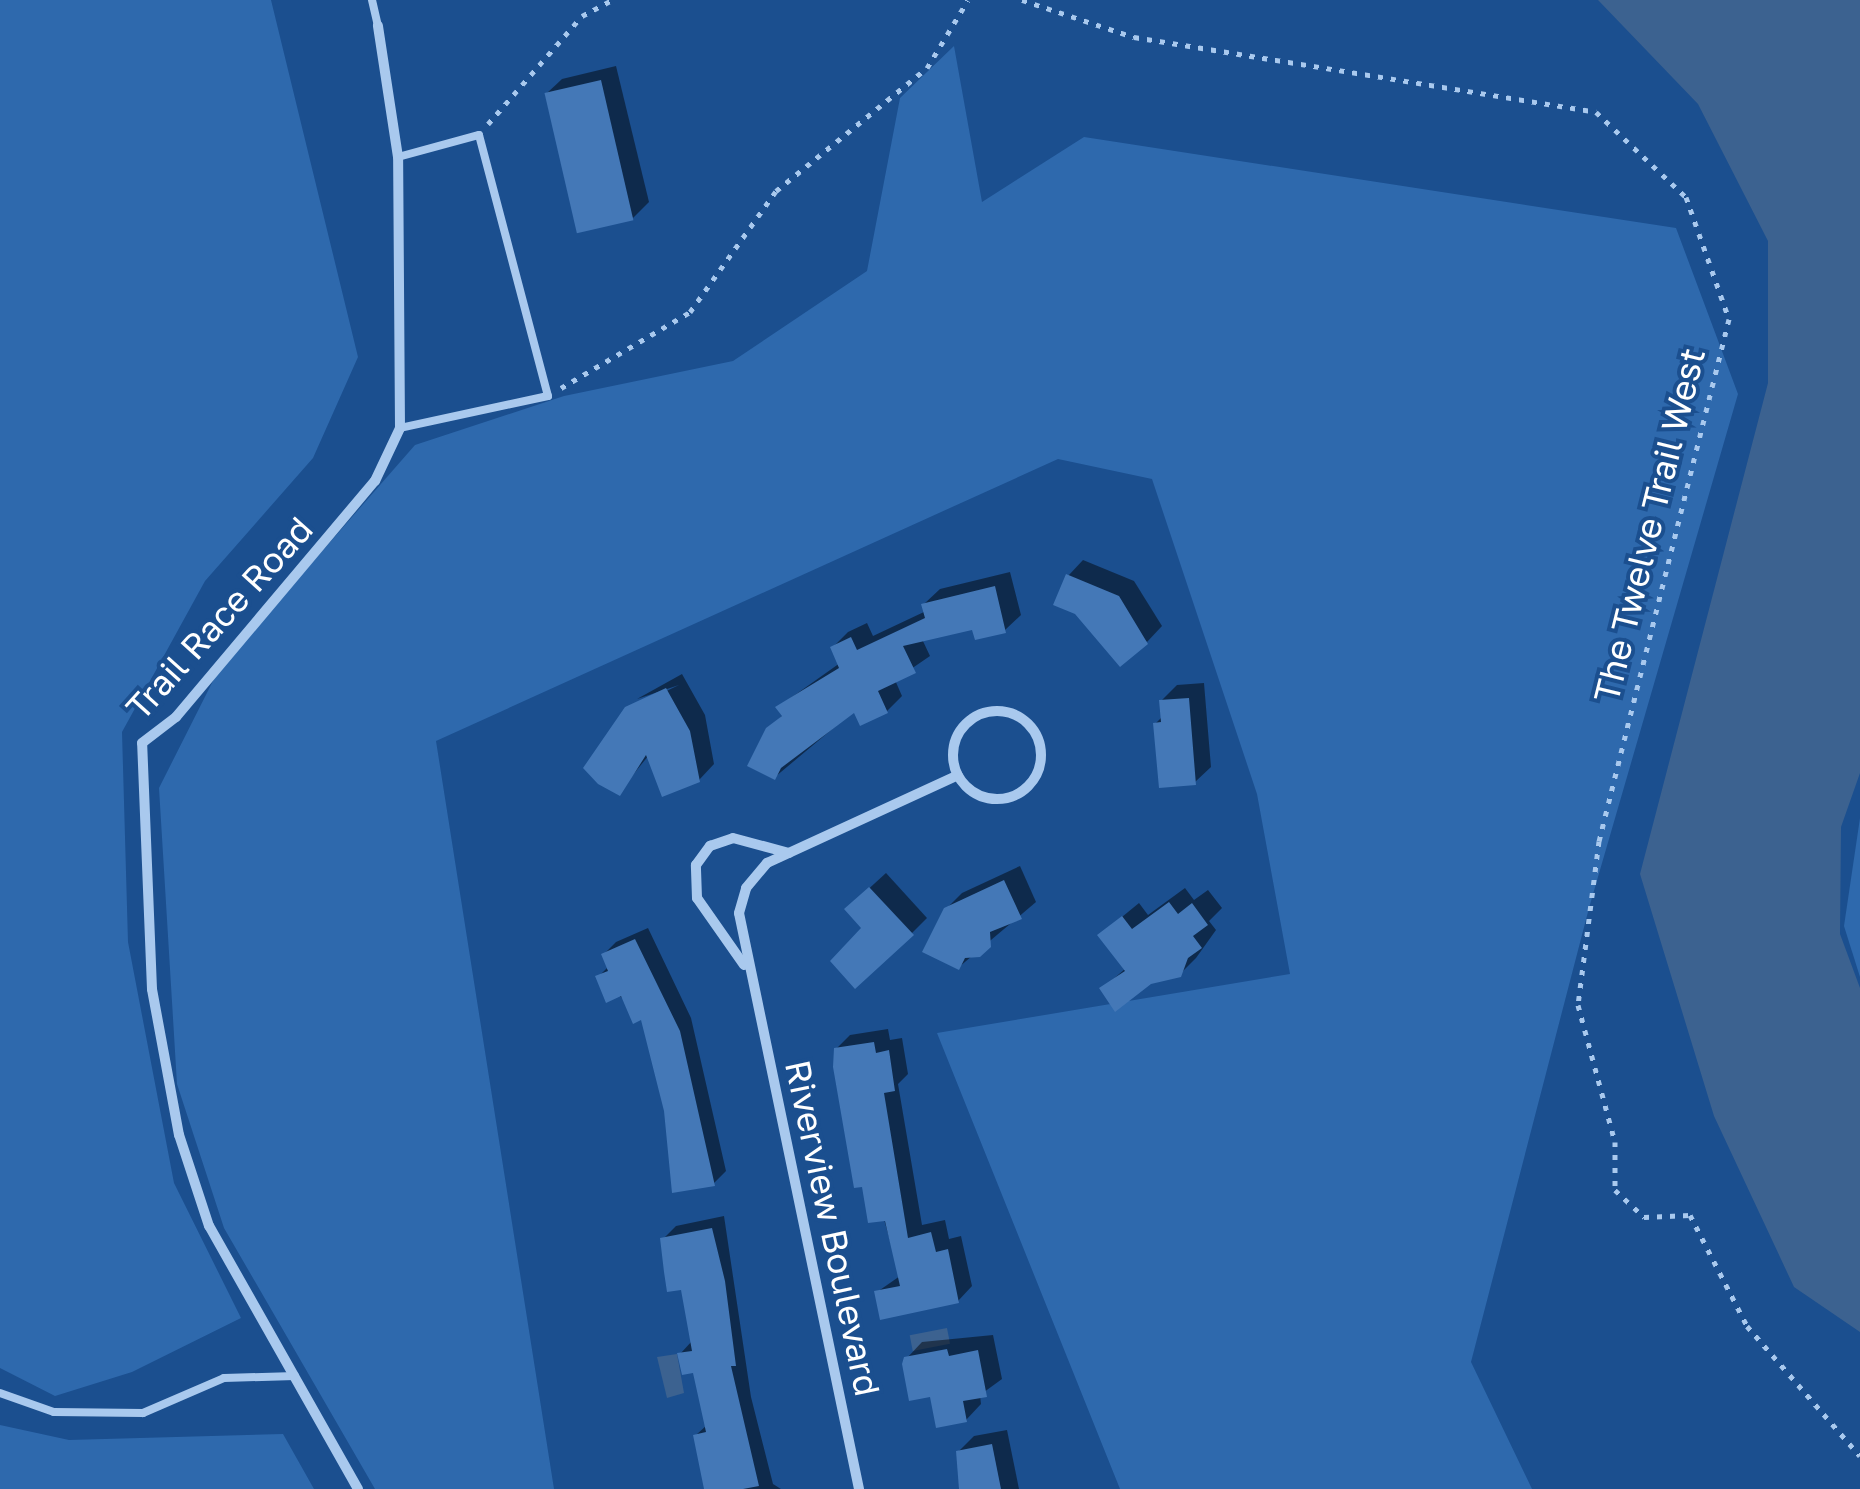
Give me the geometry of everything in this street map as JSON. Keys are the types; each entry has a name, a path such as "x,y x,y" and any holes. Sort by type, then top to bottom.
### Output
{"street":[{"name":"Trail Race Road","path":"358,1489 210,1226 179,1135 152,990 142,743 176,717 375,482 400,428 398,157 378,26"},
{"path":"981,714 1020,716 1038,736 1036,777 1016,796 987,799 958,775 954,742 981,714"},
{"name":"Riverview Boulevard","path":"859,1489 740,928 743,897 761,867 958,775"},
{"name":"Riverview Boulevard","path":"753,978 697,898 696,865 710,846 733,838 790,853"}],"lane":[{"name":"Trail Race Road","path":"372,0 378,26"},
{"path":"398,157 479,136 548,396 400,428"},
{"path":"0,1393 54,1412 144,1414 224,1378 294,1376"}],"path":[{"path":"479,136 582,16 612,0"},
{"path":"548,396 690,312 776,190 927,68 968,0"},
{"name":"The Twelve Trail West","path":"1022,0 1134,37 1596,112 1686,197 1729,320 1599,841 1578,1005 1615,1142 1615,1190 1644,1217 1690,1215 1747,1326 1860,1456"}],"shaded area":[{"path":"0,0 271,0 358,357 313,458 205,581 122,732 128,942 174,1183 241,1318 132,1372 55,1396 0,1368"},
{"path":"1598,0 1860,0 1860,773 1841,827 1840,934 1860,988 1860,1332 1794,1287 1714,1116 1640,874 1768,383 1768,241 1698,104"},
{"path":"954,46 982,202 1084,137 1676,228 1738,394 1589,908 1471,1362 1532,1489 1120,1489 937,1033 1290,974 1257,794 1152,479 1058,459 436,741 554,1489 375,1489 224,1228 177,1084 159,788 219,669 415,445 564,396 733,361 867,271 900,98"},
{"path":"1860,818 1860,977 1844,926"},
{"path":"947,1328 950,1344 913,1351 910,1335"},
{"path":"677,1354 684,1393 667,1398 657,1357"},
{"path":"0,1425 69,1440 283,1434 314,1489 0,1489"}],"building":[{"path":"601,80 633,220 577,233 544,93"},
{"path":"1066,574 1119,596 1148,644 1120,667 1075,614 1053,605"},
{"path":"995,586 1006,633 975,640 972,630 903,646 916,673 878,691 888,713 860,726 854,713 781,768 775,780 747,766 766,728 782,716 775,707 839,668 830,647 851,637 857,650 925,618 921,604"},
{"path":"666,688 690,731 700,782 662,797 646,755 620,796 598,784 583,768 625,707"},
{"path":"1189,698 1196,785 1159,788 1153,723 1161,722 1159,700"},
{"path":"1004,880 1022,919 990,932 991,947 980,957 965,958 959,970 922,952 944,908"},
{"path":"869,887 914,935 855,989 830,961 861,928 844,909"},
{"path":"1169,902 1178,914 1192,903 1208,925 1193,936 1202,948 1188,958 1181,977 1151,984 1115,1012 1099,988 1125,971 1097,935 1122,916 1132,929"},
{"path":"635,939 680,1031 715,1186 672,1193 664,1111 641,1020 633,1024 621,996 606,1003 595,976 608,971 601,954"},
{"path":"874,1042 876,1053 889,1050 895,1091 884,1093 908,1238 931,1232 936,1252 948,1249 959,1303 880,1320 874,1291 900,1286 885,1221 868,1223 862,1187 854,1188 833,1067 834,1048"},
{"path":"712,1228 725,1281 736,1366 731,1366 759,1486 743,1489 704,1489 693,1435 706,1432 693,1373 682,1375 677,1353 692,1351 681,1290 667,1292 664,1272 660,1238"},
{"path":"947,1349 949,1356 978,1350 987,1397 963,1401 967,1422 936,1428 930,1397 909,1401 902,1364 904,1357"},
{"path":"992,1444 1001,1489 959,1489 956,1451"}]}
